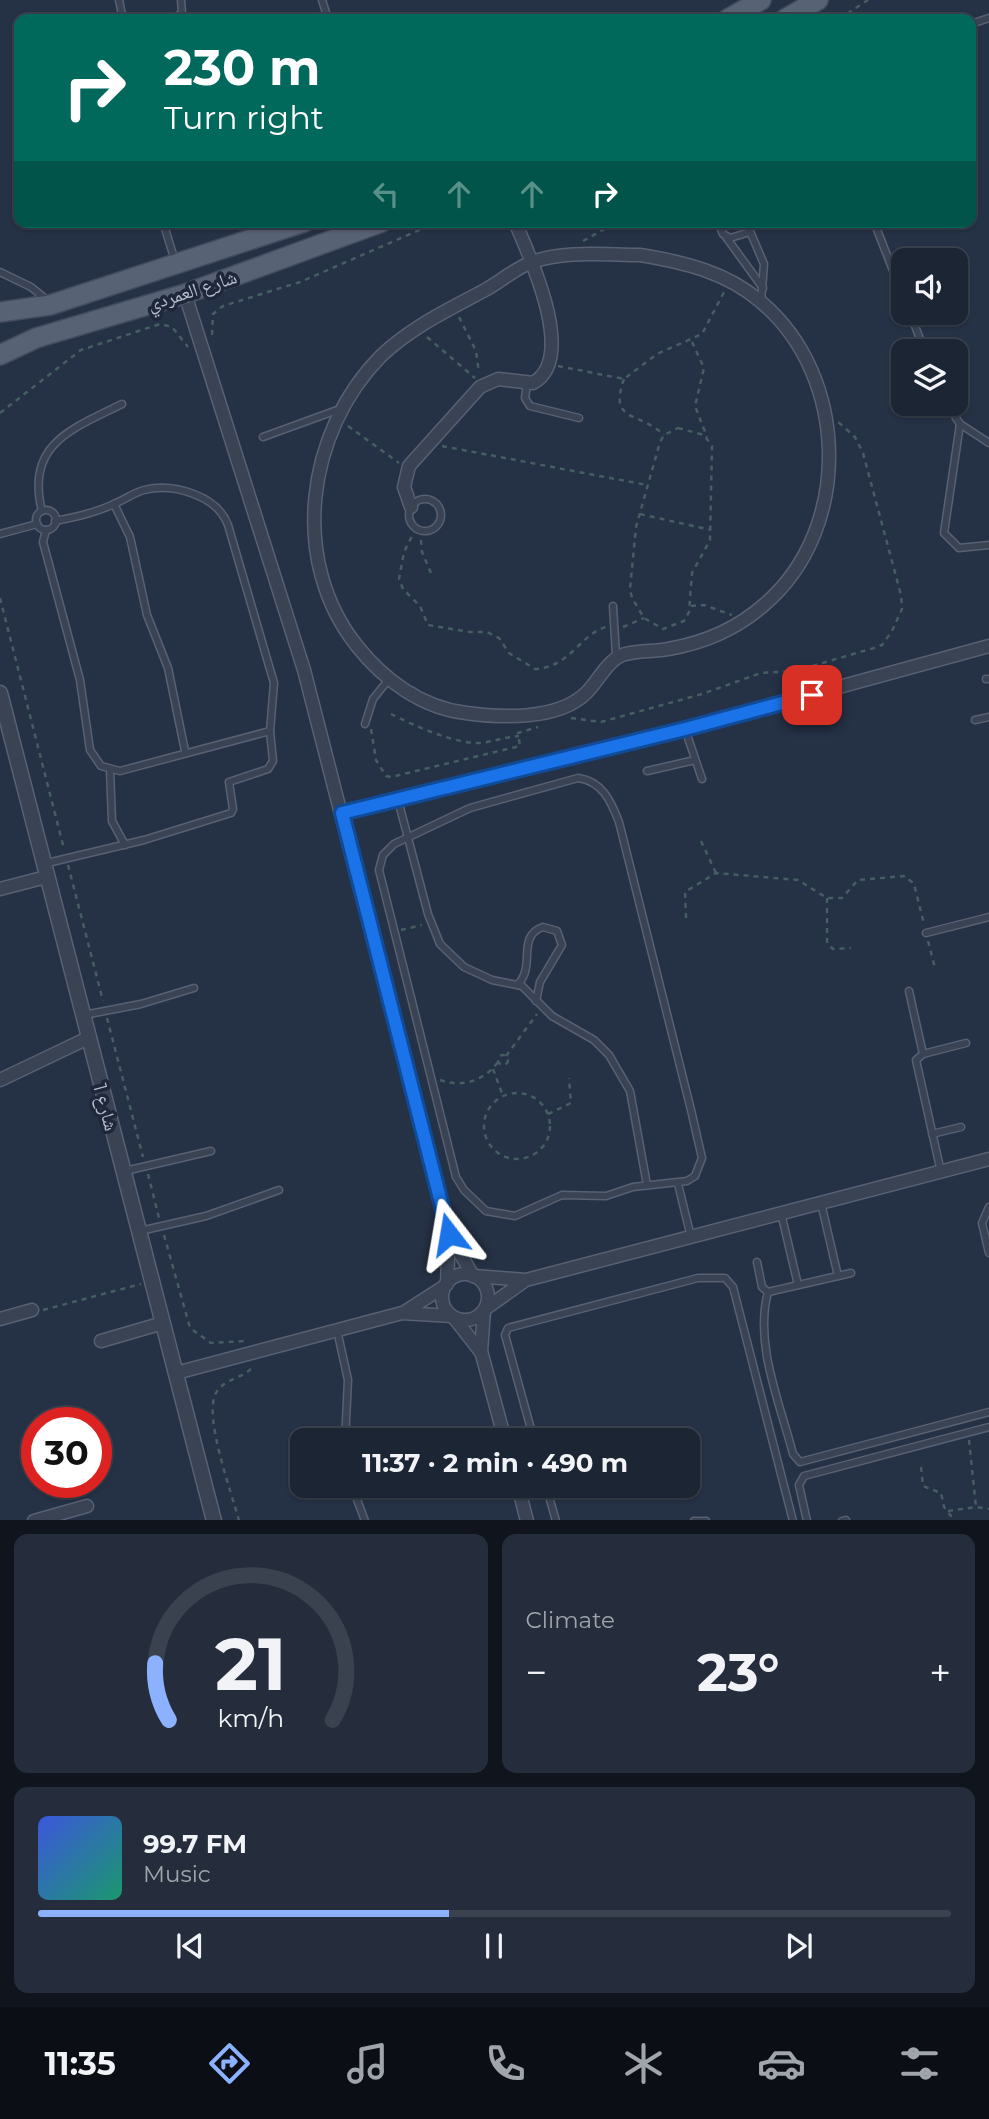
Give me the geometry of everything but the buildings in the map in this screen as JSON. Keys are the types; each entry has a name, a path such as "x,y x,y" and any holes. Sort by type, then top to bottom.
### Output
{"main road":[{"path":"737,14 761,0"},
{"path":"794,14 818,0"},
{"name":"شارع العمردي","path":"0,312 50,305 287,228"},
{"name":"شارع العمردي","path":"0,355 36,338 186,294 367,228"}],"street":[{"path":"411,507 404,487 407,470 428,443 489,381 508,379 527,384 544,375 548,361 548,311 518,228"},
{"path":"565,256 660,258 729,279 761,302 784,325 803,352 817,381 830,438 823,500 816,530 803,558 786,583 745,619 694,643 629,653 617,658 582,698 567,706 511,716 463,713 436,706 412,695 389,679 350,637 332,604 317,558 314,530 318,473 341,414 368,371 417,328 532,262 565,256"},
{"path":"186,294 283,596 342,813 449,1234 473,1276 487,1290 481,1351 502,1428"},
{"path":"342,813 685,729 989,646"},
{"name":"شارع 1","path":"0,693 214,1520"},
{"path":"0,889 45,871"},
{"path":"0,1080 88,1038"},
{"path":"176,1373 402,1313 456,1276 526,1280 989,1159"},
{"path":"449,1234 444,1306 481,1351"},
{"path":"402,1313 453,1316 470,1320 526,1280"},
{"path":"0,1319 32,1310"},
{"path":"101,1341 163,1323"},
{"path":"521,1498 527,1520"},
{"path":"38,1520 87,1506"}],"lane":[{"path":"165,228 176,266"},
{"path":"721,228 763,288"},
{"path":"748,228 764,264 761,302"},
{"path":"876,228 891,265"},
{"path":"726,237 734,239 750,232"},
{"path":"0,272 31,287 50,305"},
{"path":"527,384 525,398 530,406 579,418"},
{"path":"37,524 37,516 42,511 39,476 45,455 52,445 70,430 122,404"},
{"path":"262,437 341,414"},
{"path":"955,416 960,424 989,443"},
{"path":"960,424 944,533 959,548 989,545"},
{"path":"45,871 66,858 125,845 232,812 229,782 271,766 270,731 274,700 271,667 228,525 219,508 205,497 154,489 138,492 114,505 55,521"},
{"path":"427,499 435,503 440,512 439,521 433,528 418,529 410,521 411,507 418,501 427,499"},
{"path":"114,505 130,537 147,615 168,668 185,751"},
{"path":"42,511 53,513 55,521 52,527 46,530"},
{"path":"0,534 37,524 46,530"},
{"path":"46,530 44,548 82,687 90,750 101,766 120,771 185,751 270,731"},
{"path":"614,606 617,658"},
{"path":"365,724 373,699 389,679"},
{"path":"975,720 989,717"},
{"path":"685,729 702,779"},
{"path":"647,771 695,760"},
{"path":"110,770 112,821 125,845"},
{"path":"587,779 602,790 619,822 702,1157 695,1176 678,1184 647,1185 606,1196 562,1195 515,1216 486,1211 464,1190 456,1177 430,1076 380,862 388,849 408,837 486,801 569,780 587,779"},
{"path":"398,800 430,923 440,944 464,967 492,979 518,984 542,1007 594,1040 621,1072 633,1101 647,1185"},
{"path":"926,933 989,917"},
{"path":"518,984 528,969 527,948 532,934 544,927 557,932 562,945 540,982 536,1000"},
{"path":"82,1015 194,988"},
{"path":"909,991 923,1054"},
{"path":"941,1172 915,1064 923,1054 966,1043"},
{"path":"932,1134 961,1127"},
{"path":"123,1172 211,1151"},
{"path":"678,1184 691,1237"},
{"path":"139,1231 206,1216 279,1190"},
{"path":"821,1203 838,1276"},
{"path":"989,1207 982,1223 989,1252"},
{"path":"781,1213 798,1285"},
{"path":"757,1262 762,1287 768,1292"},
{"path":"768,1292 851,1273"},
{"path":"531,1428 506,1339 508,1328 698,1278 724,1278 733,1286 793,1520"},
{"path":"768,1292 763,1315 764,1338 793,1454 800,1462 989,1412"},
{"path":"337,1330 348,1380 346,1428"},
{"path":"807,1520 799,1485 804,1476 989,1427"},
{"path":"356,1498 365,1520"},
{"path":"549,1498 556,1520"}],"path":[{"path":"847,14 868,0"},
{"path":"0,413 88,346 160,324 172,327 185,346 200,344 212,337 211,320 217,309 300,282 424,228"},
{"path":"565,256 604,228"},
{"path":"664,435 644,420 624,413 619,407 618,398 624,379 657,354 702,334 729,279"},
{"path":"417,328 480,382 476,351 453,307"},
{"path":"691,341 704,363 695,406 709,440 713,453 709,484 711,530 706,549 692,573 690,606 684,621 663,629 644,618 632,598 630,589 639,514 657,449 664,435 678,428 687,429 709,440"},
{"path":"548,361 570,370 624,379"},
{"path":"341,414 407,470"},
{"path":"428,443 647,485"},
{"path":"639,514 711,530"},
{"path":"418,529 404,552 399,579 403,589 420,606 425,620 434,628 487,632 499,638 509,653 526,665 540,669 573,654 597,630 632,625 644,618"},
{"path":"418,529 422,552 431,573"},
{"path":"0,598 105,1011 190,1328 211,1343 247,1342 253,1353 252,1369 220,1387 212,1404 213,1422 239,1520"},
{"path":"690,606 705,605 745,619"},
{"path":"391,714 448,737 485,743 496,738 519,736"},
{"path":"701,841 716,873"},
{"path":"686,918 685,892 716,873 798,880 827,898 842,898 859,880 905,876 914,884 935,968"},
{"path":"827,898 827,943 833,949 851,948"},
{"path":"395,932 430,923"},
{"path":"498,1062 506,1063 506,1056 542,1007"},
{"path":"430,1076 456,1084 482,1077 493,1069 500,1055 506,1056"},
{"path":"493,1069 503,1096"},
{"path":"548,1114 571,1103 569,1078"},
{"path":"519,1093 533,1097 548,1114 550,1130 540,1150 527,1158 504,1157 487,1142 484,1127 487,1111 503,1096 519,1093"},
{"path":"32,1310 152,1281"},
{"path":"968,1432 976,1507"},
{"path":"921,1467 923,1486 941,1493 947,1511 954,1520"},
{"path":"947,1511 976,1507 989,1509"}],"route":[{"path":"449,1234 342,813 812,695"}]}
